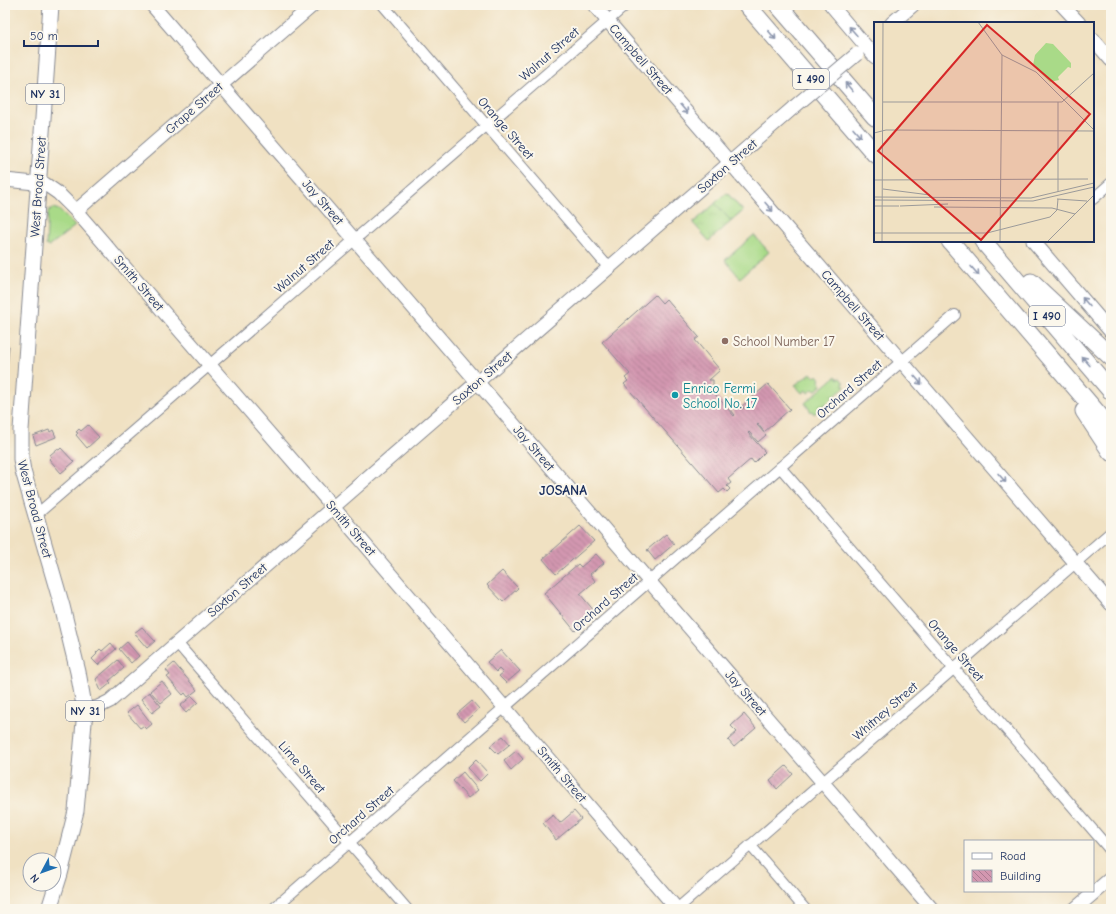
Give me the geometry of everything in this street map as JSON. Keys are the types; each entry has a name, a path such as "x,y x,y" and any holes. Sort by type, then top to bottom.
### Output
{"highway":[{"name":"I 490","path":"747,5 874,153"},
{"name":"I 490","path":"778,5 874,115"},
{"name":"I 490","path":"951,242 1111,428"},
{"name":"I 490","path":"984,242 1111,391"},
{"path":"984,242 1022,272 1111,358"},
{"path":"1014,316 1054,368 1111,452"}],"main road":[{"name":"West Broad Street","path":"49,909 76,811 85,710 64,613 23,472 21,446 51,5"}],"street":[{"name":"Jay Street","path":"152,5 932,909"},
{"name":"Grape Street","path":"76,211 313,5"},
{"name":"Orange Street","path":"383,5 609,268"},
{"name":"Campbell Street","path":"594,5 1111,604"},
{"name":"Walnut Street","path":"36,515 626,5"},
{"path":"831,5 874,56"},
{"path":"893,22 913,5"},
{"path":"1062,5 1078,22"},
{"path":"1094,40 1111,60"},
{"name":"Saxton Street","path":"85,710 98,707 110,701 866,46"},
{"name":"Smith Street","path":"5,180 45,184 52,187 76,211 333,507 677,909"},
{"path":"1094,197 1111,183"},
{"path":"1038,243 1111,332"},
{"name":"Orchard Street","path":"273,909 285,905 349,842 954,315"},
{"name":"Orange Street","path":"780,467 1111,851"},
{"name":"Whitney Street","path":"677,909 1111,532"},
{"name":"Lime Street","path":"177,643 407,909"},
{"path":"750,845 805,909"},
{"path":"1075,909 1111,878"}],"green space":[{"path":"727,193 743,211 709,241 693,223"},
{"path":"727,193 743,211 731,221 715,203"},
{"path":"53,208 59,210 75,226 48,247 46,245 48,212"},
{"path":"754,235 769,252 740,278 725,260"},
{"path":"811,373 815,377 817,375 822,385 815,391 813,389 808,393 806,390 802,393 795,385"},
{"path":"836,376 838,379 840,378 845,387 814,414 805,403"}],"building":[{"name":"Enrico Fermi School No. 17","path":"655,295 662,303 666,299 699,337 695,340 720,370 709,380 713,380 713,387 709,387 734,416 735,415 731,410 738,403 743,409 744,408 742,406 768,384 790,409 764,432 758,424 757,425 766,435 758,442 749,432 748,433 765,452 754,463 751,459 728,479 731,483 727,486 730,489 727,492 724,489 719,493 624,384 628,381 625,378 630,374 602,342"},
{"path":"5,344 9,346 6,380 5,380"},
{"path":"88,425 99,437 87,448 76,435 78,433 76,432 79,429 81,431"},
{"path":"49,430 50,432 53,430 56,437 36,445 33,436"},
{"path":"61,448 74,462 61,473 49,459 51,457 50,455 57,449 59,450"},
{"path":"580,526 594,541 556,574 543,559"},
{"path":"666,534 674,544 655,560 647,550"},
{"path":"596,554 604,563 590,574 595,581 580,594 596,613 575,631 544,593 578,564 581,567"},
{"path":"502,571 518,588 503,602 487,585"},
{"path":"142,627 155,641 147,648 134,633"},
{"path":"127,642 139,656 131,663 119,649"},
{"path":"111,643 116,649 98,665 92,659 100,649 102,651"},
{"path":"501,650 520,671 506,683 499,676 503,673 499,669 496,672 487,662"},
{"path":"118,660 124,668 109,681 111,683 101,691 96,679"},
{"path":"174,663 197,690 188,697 185,693 183,695 167,677 170,675 166,670"},
{"path":"162,681 172,694 161,703 150,691"},
{"path":"149,692 161,706 152,713 141,699"},
{"path":"192,696 198,702 186,713 180,706"},
{"path":"472,701 479,709 464,722 457,714"},
{"path":"137,705 152,724 146,729 143,726 140,728 127,713"},
{"path":"744,714 756,728 734,747 728,740 737,732 731,726"},
{"path":"503,736 510,744 498,754 490,746"},
{"path":"516,751 523,759 511,770 504,761"},
{"path":"476,760 488,773 480,781 468,768"},
{"path":"786,766 793,774 777,789 770,780"},
{"path":"463,772 478,790 468,798 453,781"},
{"path":"574,811 581,819 556,840 543,823 553,815 560,823"}],"place":[{"name":"School Number 17","path":"725,341"},
{"name":"Enrico Fermi School No. 17","path":"675,395"}],"district":[{"name":"JOSANA","path":"563,490"}]}
